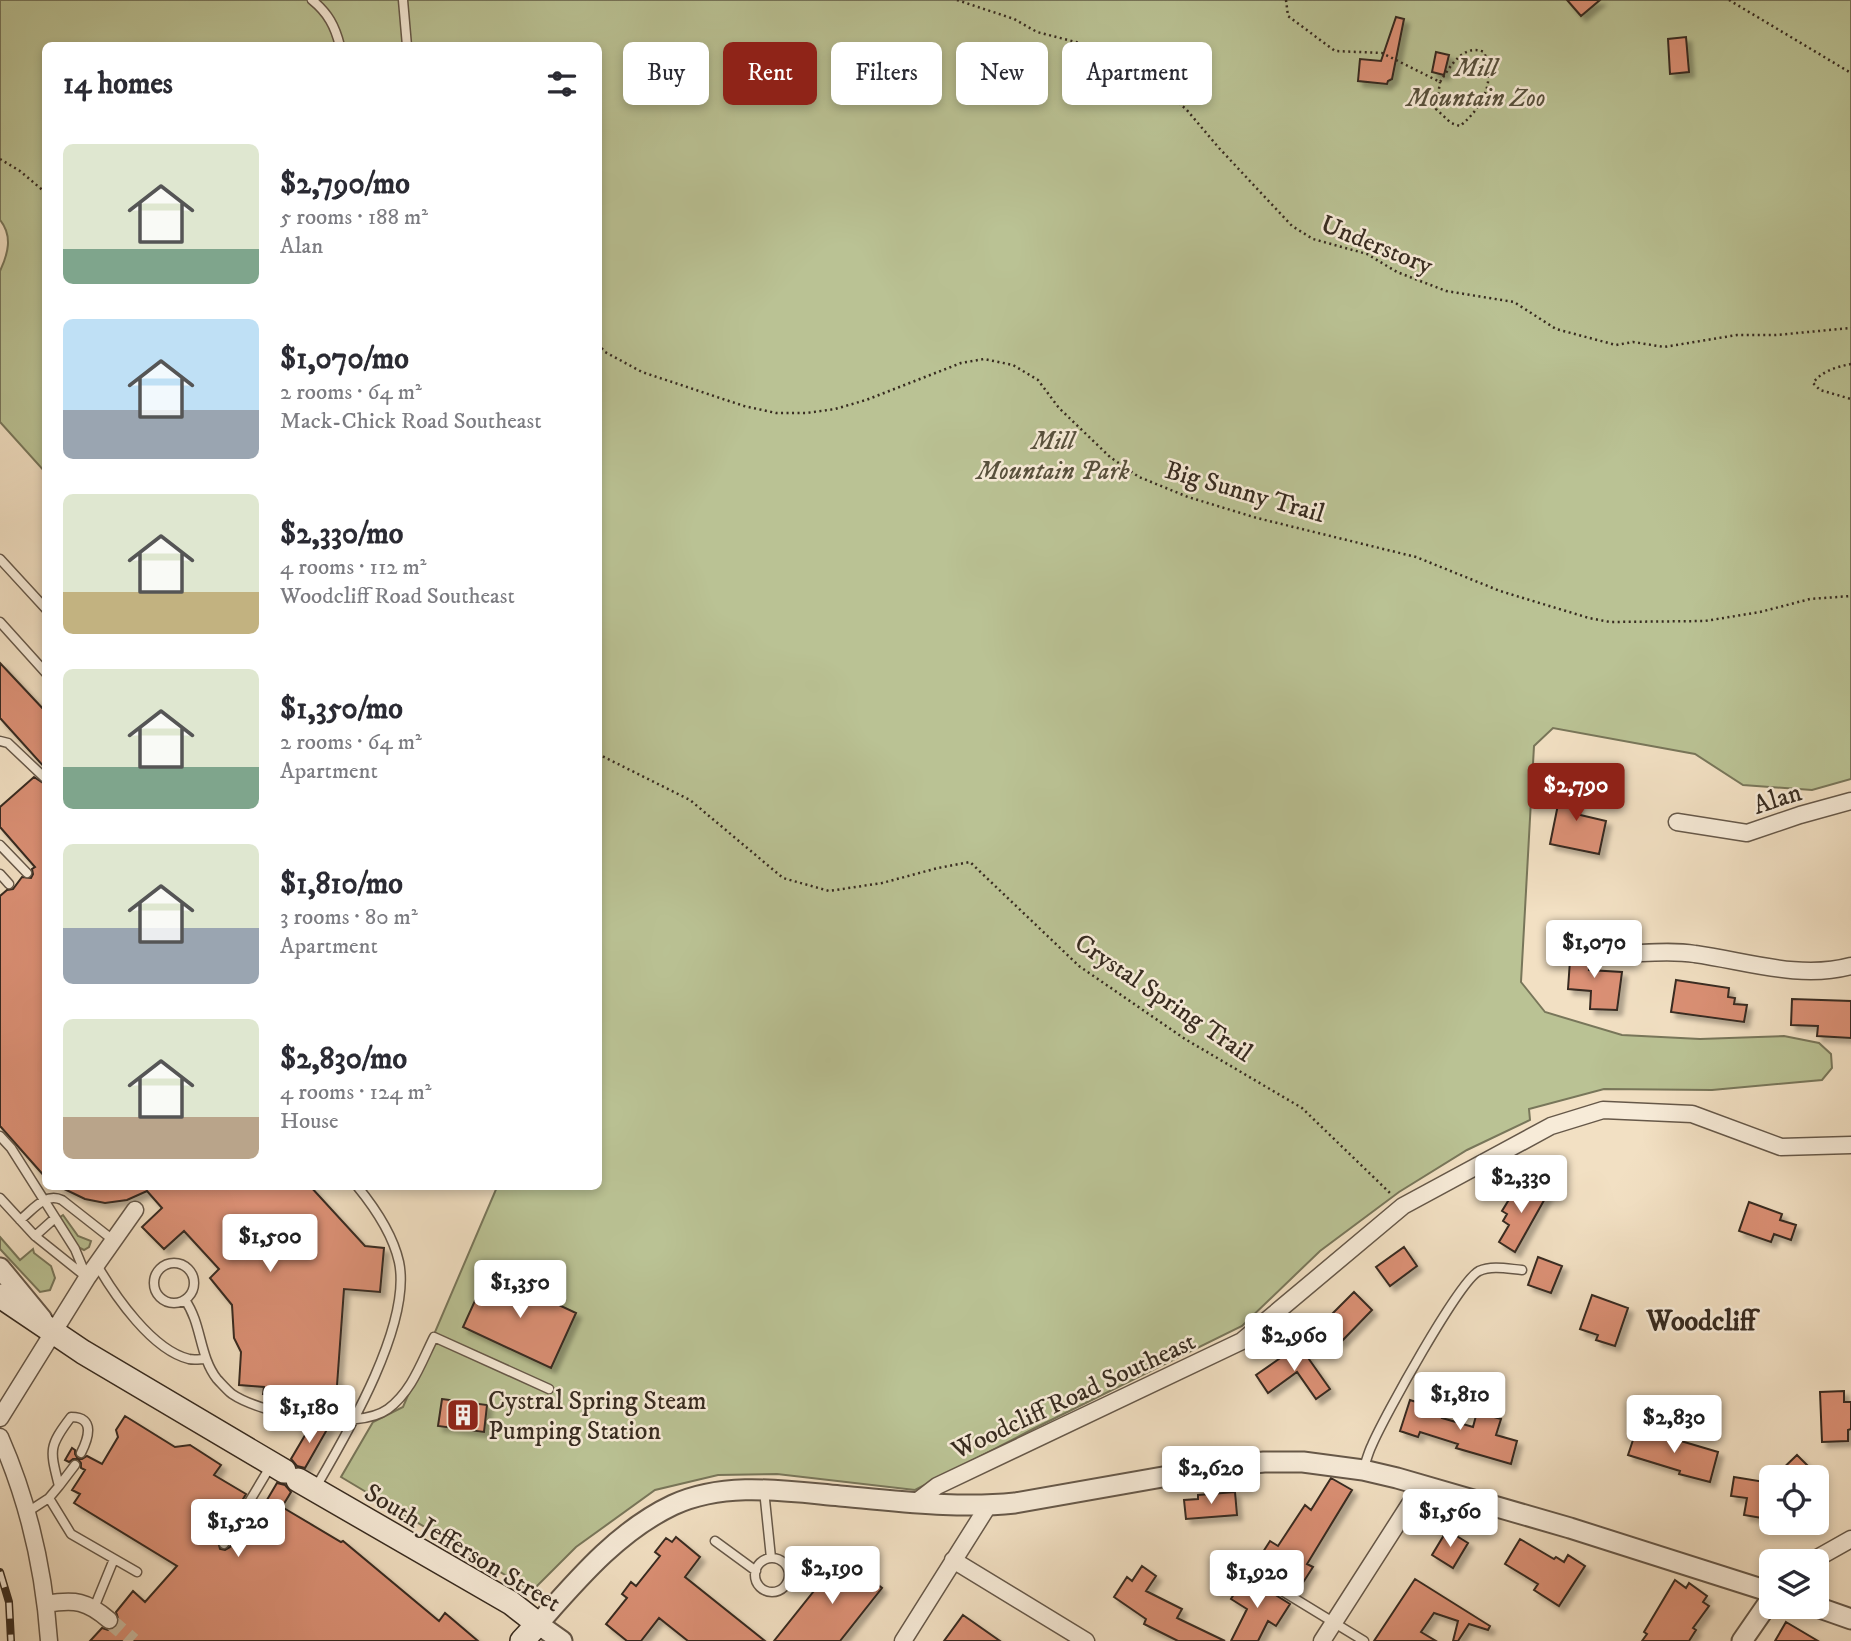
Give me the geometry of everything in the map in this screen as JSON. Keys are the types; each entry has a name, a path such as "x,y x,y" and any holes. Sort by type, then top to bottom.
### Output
{"main road":[{"name":"South Jefferson Street","path":"0,1296 53,1334 511,1603 538,1624"},
{"path":"522,1641 538,1624"}],"street":[{"name":"Alan","path":"1677,822 1748,833 1851,801"},
{"path":"1641,953 1693,954 1781,969 1811,971 1834,971 1851,966"},
{"name":"Woodcliff Road Southeast","path":"915,1503 937,1486 1242,1342 1403,1206 1551,1126 1602,1110 1692,1114 1781,1147 1851,1145"},
{"path":"0,1418 92,1271 135,1210"},
{"path":"0,1268 53,1334"},
{"path":"0,1437 29,1511 46,1604 49,1641"},
{"path":"538,1624 578,1579 615,1545 649,1518 697,1496 731,1490 764,1490 915,1503 988,1506 1264,1462 1303,1462 1363,1470 1422,1485 1570,1528 1759,1588"},
{"path":"1322,1641 1422,1485"},
{"path":"903,1641 988,1506"},
{"path":"1829,1551 1851,1539"},
{"path":"953,1560 1086,1641"},
{"path":"46,1604 82,1602 109,1620"},
{"path":"1829,1611 1851,1619"},
{"path":"1742,1641 1759,1616"},
{"name":"South Jefferson Street","path":"538,1624 562,1641"}],"lane":[{"path":"312,0 323,9 332,23 339,42"},
{"path":"403,0 407,42"},
{"path":"0,559 42,605"},
{"path":"0,622 42,669"},
{"path":"0,741 8,743 42,775"},
{"path":"0,845 27,873"},
{"path":"0,874 9,884"},
{"path":"0,1136 11,1148 75,1249 141,1325 168,1348 190,1359 206,1359"},
{"path":"224,1544 292,1476 355,1419 390,1333 401,1283 398,1260 382,1221 362,1190"},
{"path":"20,1220 50,1197 62,1200 113,1240"},
{"path":"0,1198 35,1236 92,1271"},
{"path":"35,1236 55,1218"},
{"path":"173,1263 190,1271 193,1290 185,1300 173,1303 160,1298 156,1293 155,1279 161,1268 173,1263"},
{"path":"1363,1470 1372,1445 1401,1392 1470,1277 1490,1268 1522,1270"},
{"path":"185,1300 196,1317 206,1359 216,1377 232,1394 269,1411 307,1418 355,1419 386,1410 410,1386 433,1337 549,1389"},
{"path":"59,1486 51,1449 56,1436 71,1417 77,1417 88,1426 89,1436 81,1453"},
{"path":"29,1511 49,1498 75,1465"},
{"path":"764,1490 771,1558"},
{"path":"49,1498 71,1534 137,1573"},
{"path":"715,1541 756,1571"},
{"path":"771,1558 780,1560 787,1567 789,1577 783,1587 774,1591 763,1588 756,1580 756,1571 763,1560 771,1558"},
{"path":"94,1608 114,1559"},
{"path":"1242,1567 1364,1641"}],"path":[{"name":"Understory","path":"957,0 1014,19 1037,32 1099,48 1146,77 1186,109 1292,226 1312,239 1367,254 1397,272 1446,292 1514,302 1556,329 1616,345 1633,342 1664,347 1737,335 1776,335 1851,328"},
{"path":"1286,0 1288,16 1335,51 1382,53 1440,82"},
{"path":"1729,0 1851,73"},
{"path":"1477,49 1484,52 1487,60 1488,91 1471,117 1460,126 1443,118 1436,109 1440,82 1463,53 1477,49"},
{"path":"0,159 42,190"},
{"name":"Big Sunny Trail","path":"602,349 642,372 744,406 776,412 806,413 835,409 866,400 961,363 984,359 1013,365 1038,380 1059,408 1110,457 1139,477 1188,497 1257,518 1416,557 1500,591 1589,618 1610,622 1705,621 1760,612 1810,599 1851,596"},
{"path":"1851,364 1829,370 1813,383 1820,390 1851,399"},
{"name":"Crystal Spring Trail","path":"602,756 690,800 783,878 829,891 882,883 970,862 1079,965 1185,1039 1302,1108 1403,1206"}],"green space":[{"name":"Mill Mountain Park","path":"0,0 1851,0 1851,779 1812,790 1743,785 1695,754 1553,728 1534,746 1521,982 1545,1012 1622,1035 1700,1039 1784,1036 1819,1043 1831,1054 1832,1068 1822,1080 1712,1090 1604,1089 1529,1109 1530,1120 1467,1150 1399,1192 1320,1251 1242,1326 915,1490 777,1474 718,1475 655,1490 576,1547 532,1591 341,1477 373,1422 403,1407 496,1190 602,1190 602,42 42,42 42,469 0,422 0,271 8,245 0,220"},
{"path":"63,1215 78,1236 91,1241 89,1247 84,1250 78,1247 60,1217"},
{"path":"0,1237 20,1260 33,1249 34,1253 51,1266 55,1278 50,1290 40,1292 0,1249"}],"building":[{"path":"1567,0 1600,0 1581,16"},
{"path":"1396,17 1404,19 1392,79 1387,84 1358,81 1360,59 1381,61"},
{"path":"1686,37 1689,72 1670,74 1668,39"},
{"path":"1436,52 1449,55 1444,75 1432,72"},
{"path":"0,663 42,708 42,765 0,718"},
{"path":"34,777 42,782 42,1173 0,1126 0,896 13,889 22,877 31,878 32,869 35,867 0,827 0,807"},
{"path":"1563,780 1582,784 1576,814 1606,821 1599,854 1550,844"},
{"path":"1571,946 1591,947 1589,970 1622,972 1617,1010 1590,1009 1591,991 1568,989"},
{"path":"1676,980 1729,988 1728,997 1735,998 1734,1004 1747,1005 1744,1022 1671,1012"},
{"path":"1792,999 1851,1001 1851,1038 1817,1036 1818,1026 1791,1025"},
{"path":"1526,1186 1537,1188 1547,1195 1515,1252 1499,1242 1509,1225 1503,1221 1507,1214 1502,1211 1513,1193 1522,1195"},
{"path":"66,1190 314,1190 365,1246 384,1248 380,1292 344,1289 335,1413 318,1412 326,1399 263,1394 264,1387 239,1385 241,1352 234,1338 232,1305 210,1278 219,1269 184,1231 164,1249 142,1227 162,1208 147,1191 127,1200 105,1203 85,1199"},
{"path":"1749,1202 1782,1214 1780,1220 1796,1225 1791,1240 1774,1234 1771,1242 1739,1231"},
{"path":"1404,1247 1417,1266 1390,1286 1376,1267"},
{"path":"1538,1257 1562,1266 1551,1293 1528,1285"},
{"path":"488,1272 576,1313 551,1368 463,1327"},
{"path":"1354,1292 1372,1310 1341,1342 1322,1324"},
{"path":"1592,1295 1628,1308 1615,1346 1596,1340 1598,1335 1580,1329"},
{"path":"1299,1345 1330,1389 1316,1399 1297,1372 1268,1393 1256,1375"},
{"path":"1844,1391 1844,1402 1851,1402 1848,1441 1822,1442 1820,1392"},
{"name":"Cystral Spring Steam Pumping Station","path":"442,1399 487,1405 484,1432 438,1426"},
{"path":"1410,1400 1444,1411 1442,1418 1473,1427 1477,1412 1501,1419 1496,1435 1517,1441 1511,1464 1456,1448 1458,1444 1420,1432 1418,1437 1400,1431"},
{"path":"125,1416 175,1447 190,1445 221,1465 214,1475 246,1494 218,1541 220,1549 225,1550 230,1547 257,1501 264,1505 277,1483 285,1485 291,1492 282,1507 343,1541 439,1621 445,1613 478,1641 90,1641 102,1628 108,1630 117,1627 119,1621 116,1612 133,1591 145,1602 177,1566 74,1503 80,1494 72,1490 85,1470 81,1468 78,1459 87,1456 102,1464 118,1437 116,1430"},
{"path":"311,1425 329,1426 305,1468 297,1466 291,1459"},
{"path":"1637,1428 1718,1452 1710,1482 1628,1455"},
{"path":"72,1448 78,1459 69,1462 65,1460"},
{"path":"1797,1455 1807,1465 1787,1465"},
{"path":"1734,1477 1759,1481 1759,1518 1744,1515 1747,1498 1731,1496"},
{"path":"1331,1478 1352,1490 1307,1564 1313,1567 1297,1592 1254,1566 1270,1541 1278,1546 1305,1505 1311,1510"},
{"path":"1235,1492 1237,1515 1186,1519 1184,1500 1198,1499 1198,1495"},
{"path":"1447,1530 1468,1543 1453,1568 1432,1555"},
{"path":"676,1537 700,1557 685,1577 765,1641 688,1641 659,1618 641,1641 627,1641 606,1624 627,1598 622,1594 631,1582 636,1586 660,1556 655,1552 666,1538 672,1542"},
{"path":"1520,1539 1554,1559 1556,1557 1564,1562 1568,1555 1585,1566 1559,1606 1534,1590 1538,1584 1505,1564"},
{"path":"842,1556 882,1588 840,1641 774,1641"},
{"path":"1142,1566 1156,1576 1146,1591 1182,1609 1177,1618 1225,1641 1178,1641 1144,1624 1146,1619 1114,1597 1127,1577 1132,1581"},
{"path":"1245,1576 1290,1604 1276,1626 1268,1621 1258,1641 1231,1641 1247,1609 1231,1599"},
{"path":"1415,1579 1490,1626 1488,1630 1469,1624 1458,1641 1453,1641 1458,1621 1434,1613 1421,1632 1436,1641 1374,1641"},
{"path":"1675,1580 1686,1588 1689,1583 1707,1596 1703,1602 1709,1606 1693,1628 1696,1630 1689,1641 1642,1641 1647,1634 1644,1632"},
{"path":"963,1615 1000,1641 944,1641"},
{"path":"1786,1622 1818,1641 1775,1641"}],"tunnel":[{"path":"109,1620 133,1641"}],"railway":[{"path":"0,1572 9,1602 11,1641"}],"place":[{"name":"Cystral Spring Steam Pumping Station","path":"463,1415"}],"district":[{"name":"Woodcliff","path":"1701,1320"}],"park label":[{"name":"Mill Mountain Zoo","path":"1476,82"}]}
